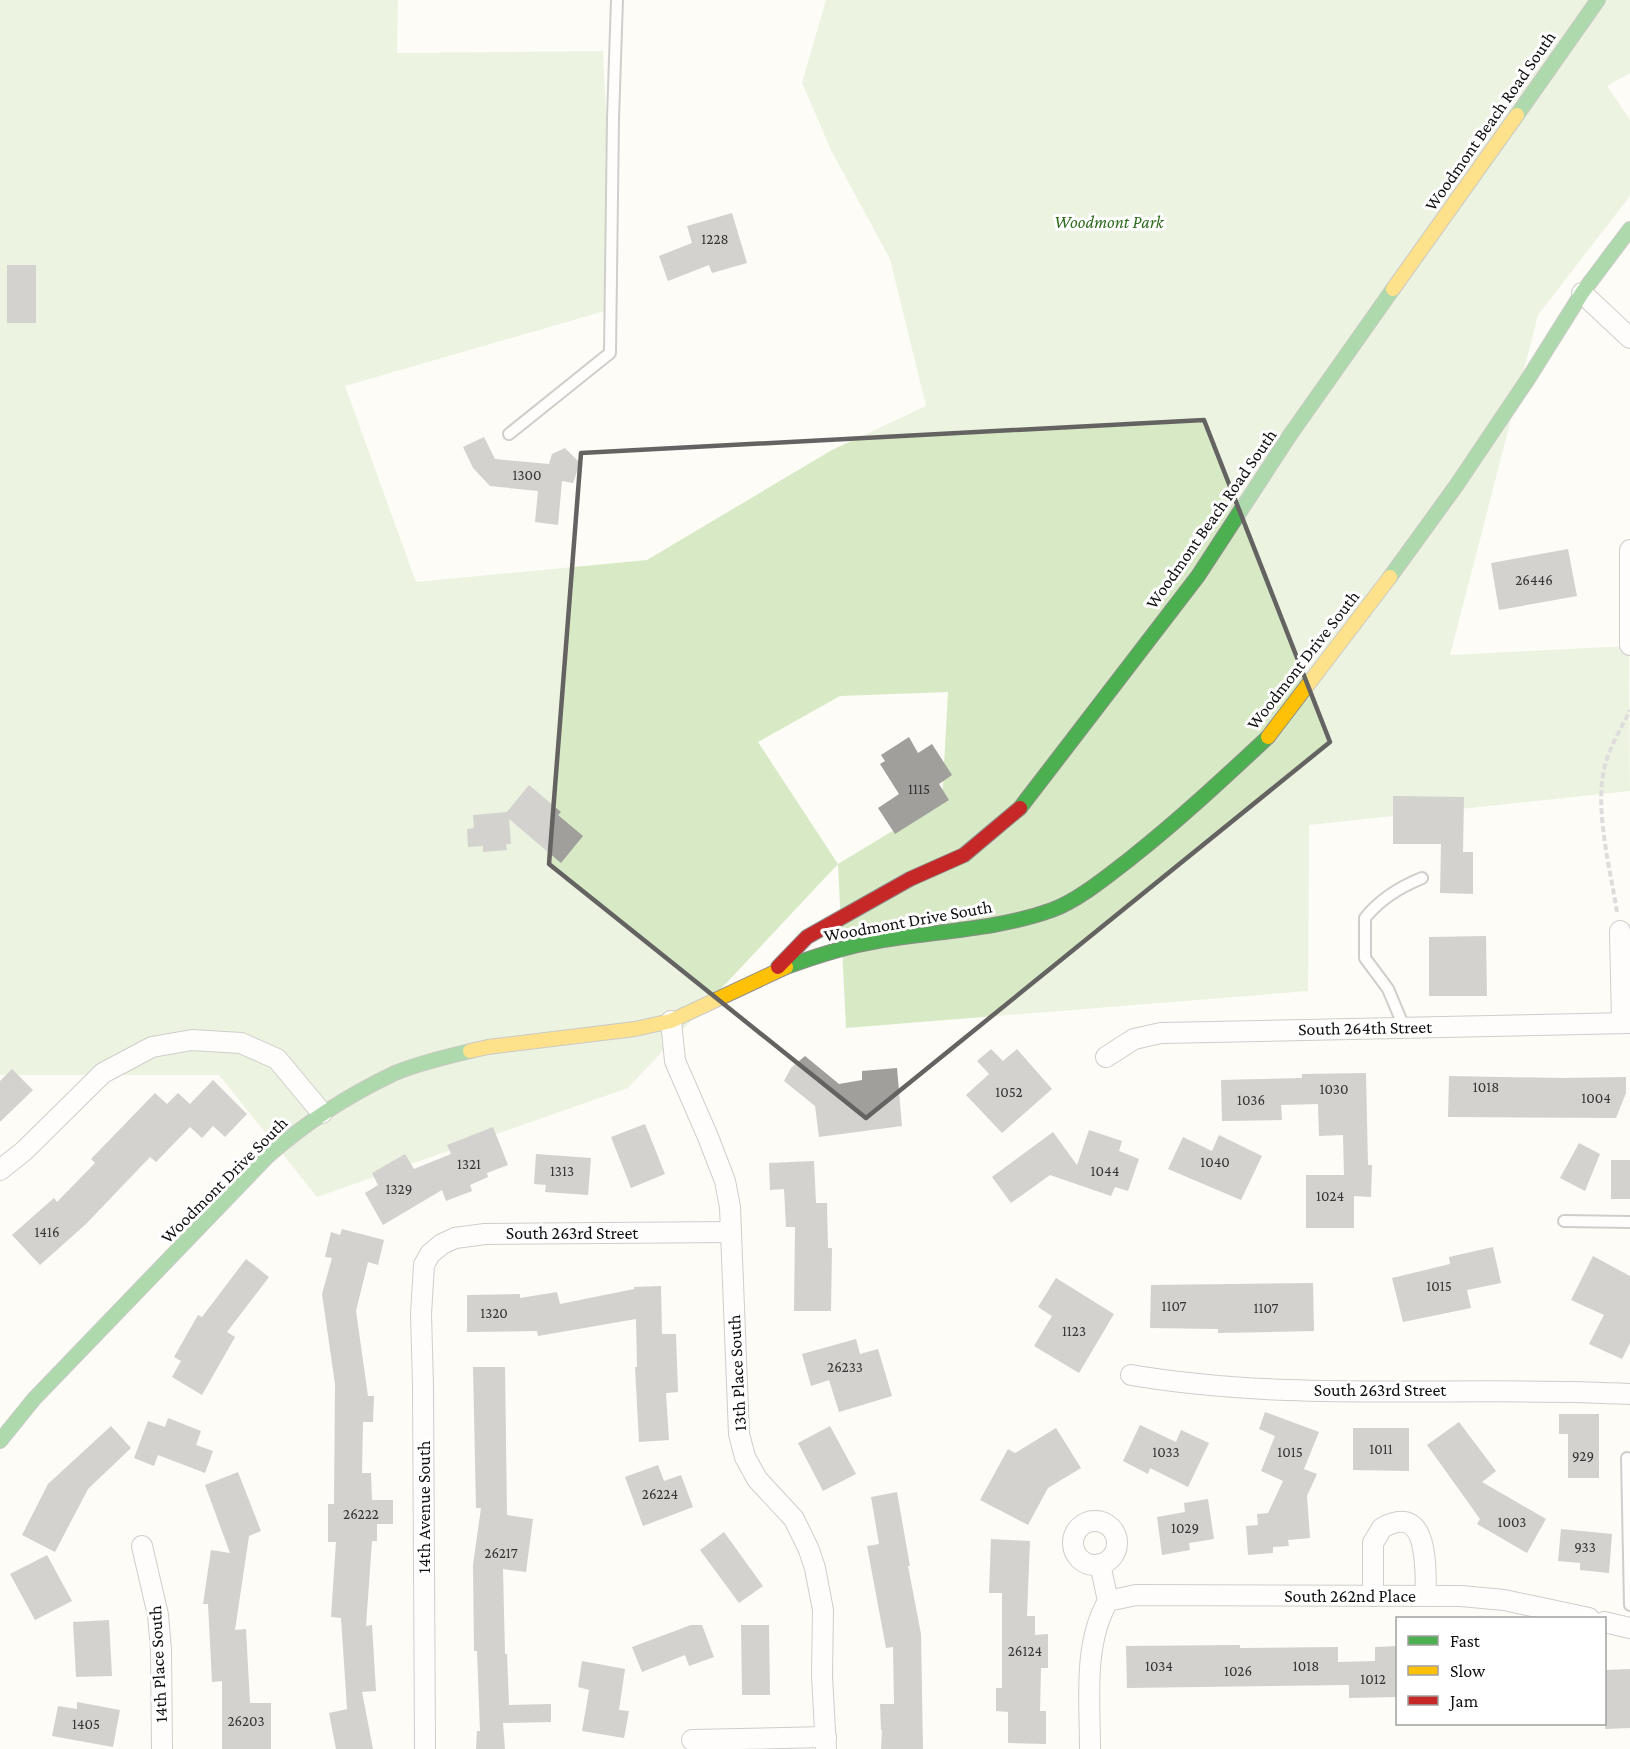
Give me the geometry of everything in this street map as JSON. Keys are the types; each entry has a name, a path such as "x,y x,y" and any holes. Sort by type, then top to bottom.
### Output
{"main road":[{"name":"Woodmont Beach Road South","path":"773,972 807,937 910,879 964,855 1017,811 1198,576 1297,425 1598,0"},
{"name":"Woodmont Drive South","path":"0,1442 34,1399 268,1156 322,1113 396,1073 434,1060 488,1047 635,1029 671,1021 773,972 827,952 877,941 973,928 1030,917 1055,909 1101,882 1177,821 1274,732 1456,486 1582,293 1630,229"}],"street":[{"path":"1582,293 1630,338"},
{"path":"1630,550 1630,645"},
{"path":"1620,930 1626,1023"},
{"name":"13th Place South","path":"671,1021 675,1062 725,1181 730,1206 739,1434 745,1457 757,1479 794,1519 815,1568 823,1610 822,1676 826,1743"},
{"name":"South 264th Street","path":"1106,1057 1134,1040 1161,1033 1626,1023"},
{"path":"0,1170 24,1151 103,1073 152,1047 192,1040 241,1043 277,1059 322,1113"},
{"name":"South 263rd Street","path":"424,1265 430,1254 442,1244 470,1235 731,1232"},
{"name":"14th Avenue South","path":"424,1265 421,1314 425,1749"},
{"name":"South 263rd Street","path":"1131,1375 1172,1382 1298,1390 1378,1393 1563,1390 1630,1394"},
{"path":"1373,1596 1373,1543 1382,1528 1398,1522 1414,1527 1423,1540 1426,1596"},
{"name":"14th Place South","path":"142,1545 159,1615 162,1660 162,1749"},
{"path":"1090,1749 1092,1647 1101,1613 1108,1600 1100,1564"},
{"name":"South 262nd Place","path":"1108,1600 1136,1595 1461,1596 1504,1600 1584,1617"},
{"path":"1606,1622 1630,1628"},
{"path":"692,1740 826,1743"}],"lane":[{"path":"509,434 610,353 617,0"},
{"path":"1404,1027 1388,989 1365,958 1365,918 1376,904 1422,878"},
{"path":"1564,1221 1630,1222"},
{"path":"1627,1458 1630,1605"}],"path":[{"path":"1620,930 1604,826 1602,785 1606,763 1630,710"}],"highlighted area":[{"path":"1204,420 1330,742 866,1118 549,864 581,453"}],"green space":[{"name":"Woodmont Park","path":"0,0 398,0 397,53 603,51 615,308 345,386 416,582 647,560 832,450 926,406 890,259 832,152 802,83 826,0 1630,0 1630,73 1607,86 1630,120 1630,196 1538,315 1450,655 1629,646 1630,791 1309,825 1308,991 846,1028 838,864 628,1088 317,1197 219,1075 0,1075","holes":["948,692 942,801 838,864 758,742 840,696"]}],"building":[{"path":"732,213 747,263 712,273 709,265 668,281 659,256 692,243 687,226"},
{"path":"7,265 36,265 36,323 7,323"},
{"path":"484,437 495,459 549,464 552,454 565,448 580,463 573,483 562,481 558,525 535,522 538,491 490,486 473,468 463,447"},
{"path":"1568,549 1577,596 1499,610 1491,563"},
{"path":"909,737 918,753 932,744 952,775 939,784 949,800 895,834 878,808 899,794 880,764 885,761 881,755"},
{"path":"529,785 561,812 558,815 583,836 561,863 509,819 511,844 506,844 507,850 483,852 483,846 468,847 467,829 474,828 473,815 507,812"},
{"path":"1393,796 1464,797 1463,852 1473,852 1473,894 1440,893 1441,844 1393,844"},
{"path":"1486,936 1487,996 1429,996 1429,937"},
{"path":"991,1049 1003,1061 1017,1049 1052,1089 1002,1133 966,1095 989,1074 977,1061"},
{"path":"805,1056 839,1084 862,1080 862,1071 897,1068 902,1126 819,1137 815,1106 784,1081 791,1068"},
{"path":"12,1069 33,1090 0,1122 0,1081"},
{"path":"1366,1073 1368,1165 1372,1165 1371,1197 1354,1196 1354,1228 1306,1228 1306,1175 1344,1175 1343,1135 1319,1136 1318,1104 1281,1105 1282,1120 1222,1121 1221,1080 1302,1078 1302,1074"},
{"path":"1449,1076 1626,1077 1626,1093 1616,1118 1448,1117"},
{"path":"213,1080 247,1114 225,1137 213,1126 202,1138 190,1127 156,1162 150,1157 86,1224 40,1265 12,1235 54,1198 57,1202 95,1163 91,1159 155,1093 167,1104 178,1093 190,1104"},
{"path":"645,1124 665,1174 631,1188 611,1137"},
{"path":"493,1127 508,1165 487,1173 488,1177 470,1185 472,1191 446,1201 442,1190 383,1225 365,1193 378,1185 372,1173 405,1154 414,1169 451,1154 447,1145"},
{"path":"1089,1130 1122,1141 1119,1151 1139,1159 1128,1191 1115,1187 1111,1196 1050,1175 1011,1203 992,1177 1053,1132 1077,1165"},
{"path":"1219,1135 1262,1156 1241,1200 1168,1169 1183,1137 1212,1151"},
{"path":"1579,1143 1600,1154 1585,1191 1560,1178"},
{"path":"536,1154 591,1158 588,1195 545,1192 546,1185 534,1184"},
{"path":"1611,1160 1630,1160 1630,1199 1611,1199"},
{"path":"814,1161 816,1203 827,1203 828,1248 832,1248 831,1311 794,1311 795,1227 786,1227 784,1189 770,1190 769,1163"},
{"path":"342,1229 384,1240 378,1265 368,1262 356,1311 368,1396 374,1396 373,1422 363,1422 362,1473 371,1473 372,1500 393,1500 393,1524 377,1524 377,1541 372,1541 366,1626 372,1625 376,1691 362,1692 373,1749 336,1749 329,1713 347,1709 341,1618 331,1617 336,1542 328,1542 328,1504 334,1504 335,1384 322,1294 332,1258 325,1257 331,1232 340,1235"},
{"path":"1493,1247 1501,1283 1467,1290 1471,1308 1403,1322 1392,1278 1450,1264 1449,1257"},
{"path":"1593,1256 1630,1276 1630,1343 1622,1359 1589,1344 1604,1315 1571,1300"},
{"path":"246,1259 269,1277 227,1332 235,1337 202,1395 172,1377 181,1361 174,1357 198,1315 202,1317"},
{"path":"1056,1278 1114,1314 1079,1373 1034,1346 1052,1316 1038,1307"},
{"path":"1313,1283 1314,1331 1218,1333 1218,1329 1150,1328 1151,1285"},
{"path":"661,1286 662,1334 676,1334 678,1392 666,1393 669,1440 639,1442 635,1367 637,1367 636,1319 538,1336 537,1331 467,1332 467,1295 520,1294 520,1298 557,1292 560,1304 634,1289 634,1287"},
{"path":"856,1339 860,1354 878,1349 892,1396 839,1412 829,1380 811,1386 802,1354"},
{"path":"473,1367 505,1367 507,1515 533,1519 526,1572 503,1569 509,1705 551,1704 551,1722 503,1723 505,1749 476,1749 477,1731 480,1731 477,1651 474,1651 473,1565 481,1508 476,1508"},
{"path":"1265,1412 1319,1432 1304,1469 1317,1474 1307,1496 1310,1538 1288,1540 1289,1546 1273,1547 1273,1553 1248,1555 1246,1526 1258,1525 1257,1514 1268,1513 1283,1481 1261,1471 1275,1436 1259,1429"},
{"path":"1559,1414 1599,1414 1599,1478 1568,1478 1568,1434 1559,1434"},
{"path":"168,1418 201,1431 196,1445 213,1451 205,1473 158,1455 154,1466 134,1458 148,1421 165,1427"},
{"path":"1459,1422 1496,1471 1482,1482 1546,1519 1527,1553 1477,1524 1480,1519 1427,1445"},
{"path":"1140,1425 1176,1442 1181,1430 1209,1443 1188,1487 1150,1468 1148,1474 1123,1461"},
{"path":"111,1426 131,1448 88,1489 55,1552 22,1535 48,1484"},
{"path":"830,1426 856,1474 823,1491 798,1443"},
{"path":"1056,1428 1081,1468 1048,1488 1028,1525 980,1500 1008,1449 1015,1453"},
{"path":"1353,1428 1409,1428 1409,1471 1353,1470"},
{"path":"658,1465 664,1481 681,1475 693,1507 643,1526 625,1477"},
{"path":"238,1472 261,1531 249,1536 235,1630 246,1629 250,1703 271,1703 271,1749 222,1749 222,1681 212,1682 208,1604 203,1604 211,1550 230,1553 205,1485"},
{"path":"897,1492 921,1634 923,1749 881,1749 880,1704 894,1704 893,1647 886,1648 867,1546 879,1544 871,1497"},
{"path":"1208,1499 1214,1539 1189,1543 1190,1550 1162,1555 1157,1517 1185,1512 1184,1503"},
{"path":"1561,1529 1612,1534 1609,1573 1580,1570 1580,1563 1558,1561"},
{"path":"724,1532 763,1586 739,1603 700,1550"},
{"path":"991,1539 1030,1541 1027,1616 1035,1616 1035,1635 1048,1634 1048,1668 1041,1668 1040,1711 1046,1711 1046,1744 1008,1743 1008,1712 996,1711 996,1688 1002,1688 1002,1593 989,1593"},
{"path":"47,1555 72,1601 35,1620 10,1574"},
{"path":"109,1620 112,1676 76,1677 73,1622"},
{"path":"691,1625 702,1625 714,1657 689,1666 685,1655 642,1672 632,1647"},
{"path":"741,1625 769,1625 770,1695 742,1695"},
{"path":"1126,1646 1338,1647 1338,1662 1375,1661 1375,1647 1396,1646 1396,1697 1349,1698 1349,1685 1127,1688"},
{"path":"582,1661 625,1669 619,1710 629,1711 624,1738 582,1731 589,1690 578,1687"},
{"path":"1630,1669 1630,1728 1605,1729 1606,1670"},
{"path":"77,1702 120,1710 113,1747 52,1736 58,1706 77,1709"}],"traffic: fast":[{"path":"1517,115 1598,0"},
{"path":"1390,577 1456,486 1582,293 1630,229"},
{"path":"1020,808 1198,576 1290,435 1393,289"},
{"path":"786,967 854,946 1009,922 1062,906 1093,887 1149,844 1268,737"},
{"path":"0,1441 34,1399 282,1144 328,1110 395,1073 470,1051"}],"traffic: slow":[{"path":"1393,289 1517,115"},
{"path":"1268,737 1390,577"},
{"path":"470,1051 635,1029 671,1021 786,967"}],"traffic: jam":[{"path":"778,967 807,937 910,879 964,855 1020,808"}]}
